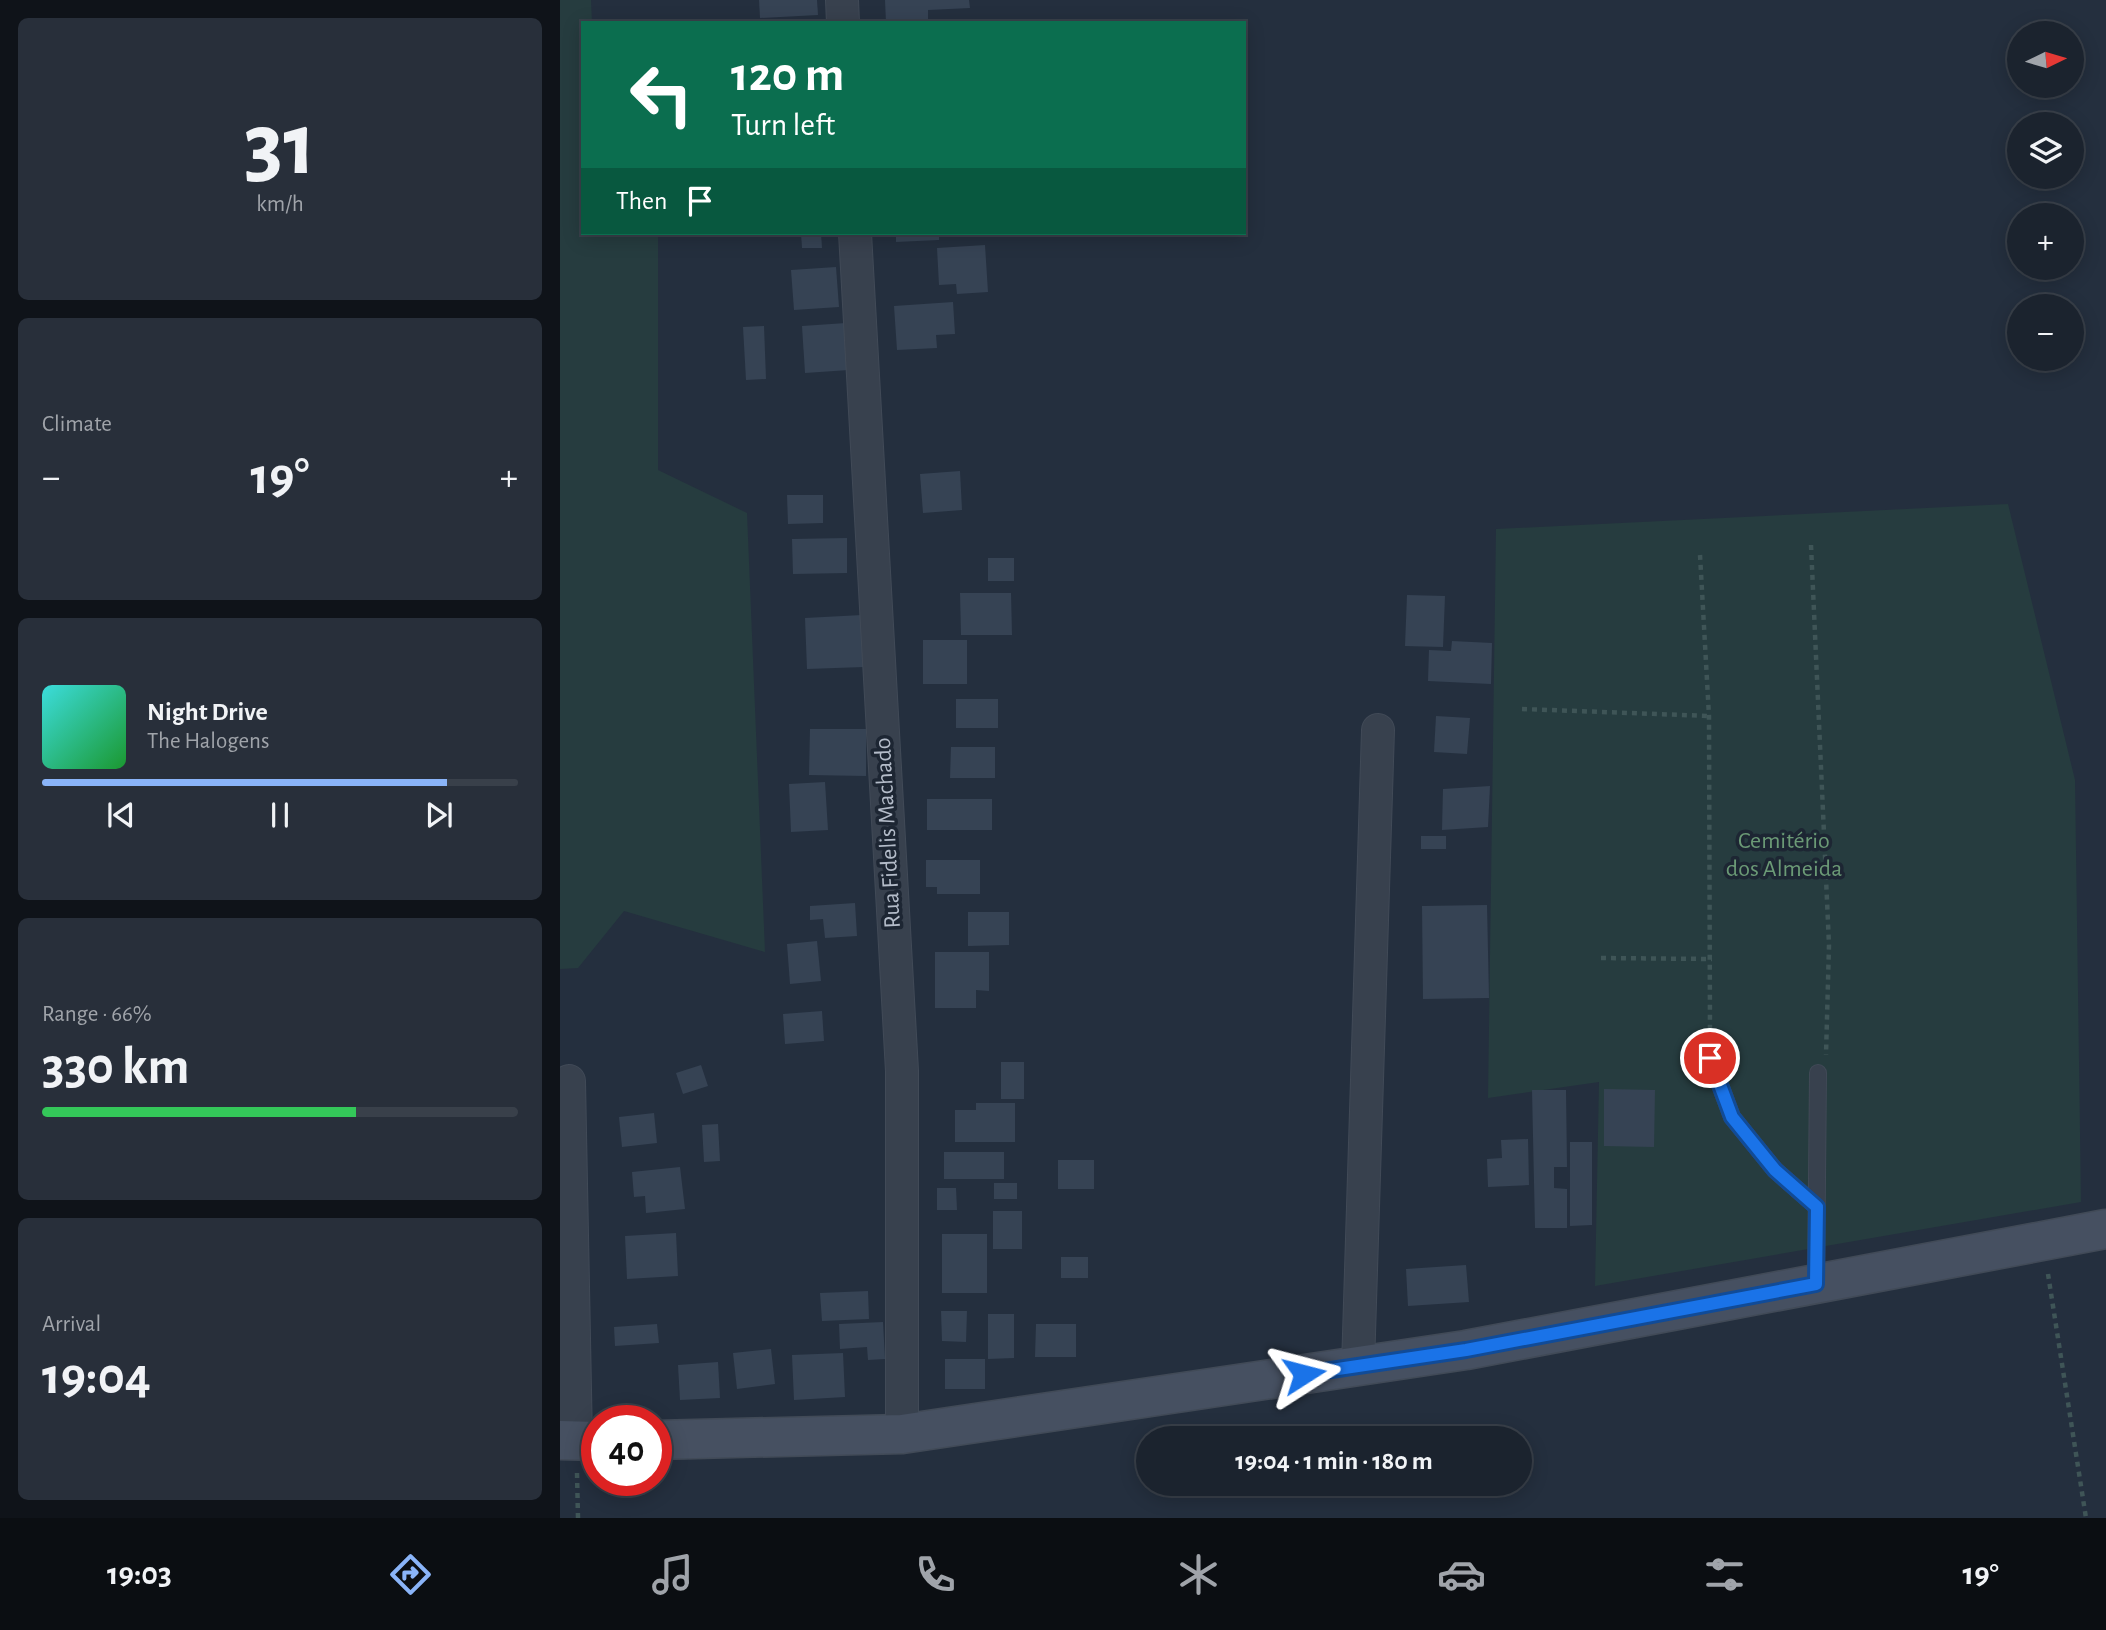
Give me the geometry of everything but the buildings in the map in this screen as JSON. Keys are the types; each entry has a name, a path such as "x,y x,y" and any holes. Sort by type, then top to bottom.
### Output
{"street":[{"path":"842,0 843,21"},
{"name":"Rua Fidelis Machado","path":"855,235 902,1071 902,1434"},
{"path":"1358,1366 1378,730"},
{"path":"569,1080 578,1441"},
{"path":"672,1440 902,1434 1466,1350 2106,1229"}],"lane":[{"path":"1710,1058 1732,1117 1775,1170 1817,1207"},
{"path":"1816,1284 1818,1073"}],"path":[{"path":"1811,545 1829,945 1826,1056 1818,1073"},
{"path":"1700,555 1709,716 1712,959 1710,1058"},
{"path":"1522,709 1709,716"},
{"path":"1601,958 1712,959"},
{"path":"2043,1242 2087,1518"},
{"path":"578,1441 578,1518"}],"green space":[{"path":"560,0 591,0 592,21 581,21 581,235 658,235 658,470 747,513 765,952 624,911 578,968 560,969"},
{"name":"Cemitério dos Almeida","path":"2008,504 2075,780 2081,1202 1595,1286 1599,1082 1488,1098 1496,529"}],"route":[{"path":"1304,1374 1466,1350 1816,1284 1817,1207 1775,1170 1732,1117 1710,1058"}]}
